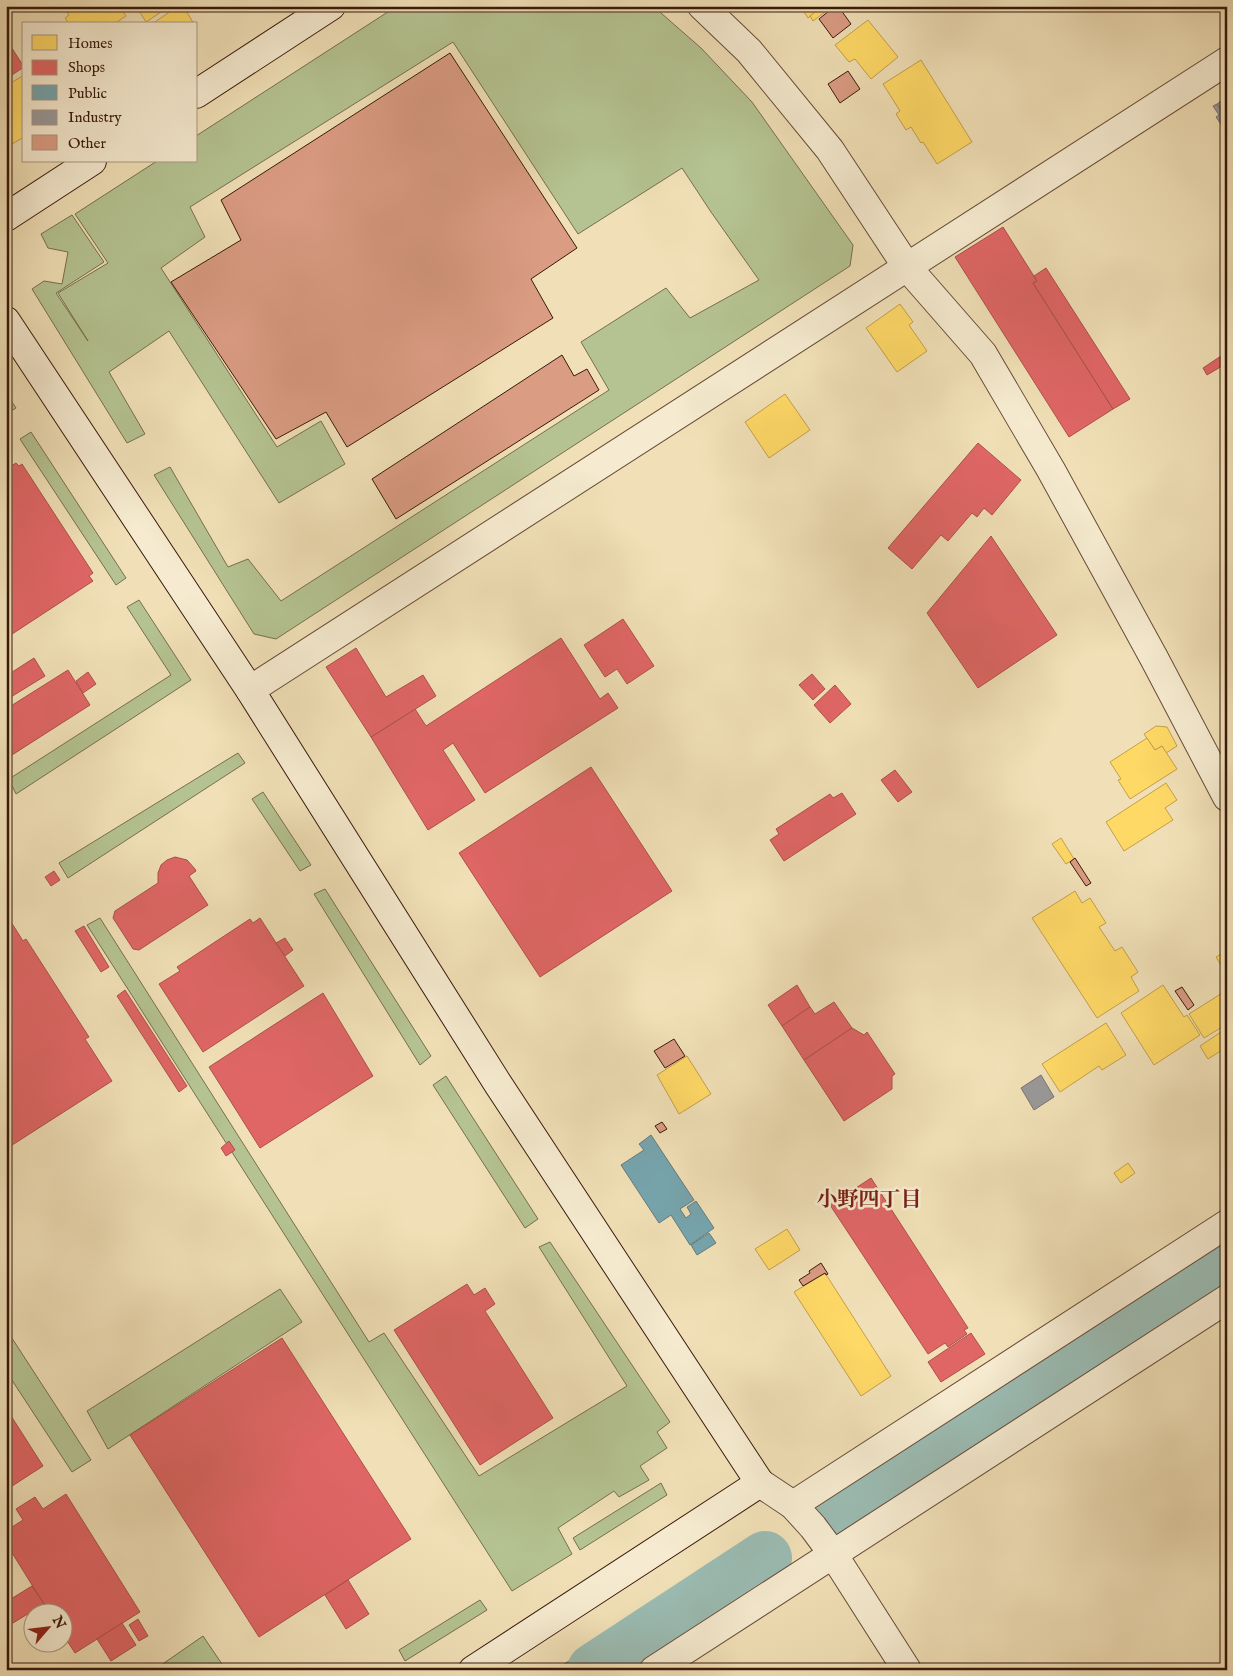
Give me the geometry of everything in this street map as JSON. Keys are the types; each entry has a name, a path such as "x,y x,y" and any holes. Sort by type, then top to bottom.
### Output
{"street":[{"path":"198,93 331,6"},
{"path":"702,6 749,51 830,150 907,267 983,354 1056,478 1227,797"},
{"path":"250,690 1227,61"},
{"path":"6,217 90,162"},
{"path":"6,321 250,690 498,1084 760,1483 793,1505 813,1527 833,1554 907,1670"},
{"path":"793,1505 1227,1224"},
{"path":"654,1670 1227,1299"},
{"path":"474,1670 760,1483"}],"green space":[{"path":"397,6 653,6 701,48 752,102 853,245 850,266 276,639 254,634 154,475 170,467 228,567 248,559 281,601 609,390 581,342 666,288 690,318 759,280 682,168 578,234 453,42 190,207 205,237 161,268 277,447 321,421 345,464 279,503 169,331 109,372 145,434 127,443 32,289 44,281 62,284 68,252 48,248 41,234 72,215 104,262 56,293 88,341 58,293 108,263 75,214 155,162 198,162 198,135"},
{"path":"6,393 16,408 6,414"},
{"path":"31,432 126,578 116,585 20,439"},
{"path":"139,600 191,680 16,794 9,779 171,675 127,607"},
{"path":"238,753 245,763 68,878 59,863"},
{"path":"263,792 311,865 300,871 252,799"},
{"path":"325,889 431,1056 420,1065 314,894"},
{"path":"100,918 369,1342 384,1333 479,1476 627,1386 539,1247 550,1242 670,1422 657,1432 667,1448 640,1466 649,1480 619,1497 614,1491 558,1528 572,1554 512,1591 87,925"},
{"path":"446,1076 538,1219 525,1228 433,1085"},
{"path":"280,1289 302,1322 108,1449 87,1411"},
{"path":"6,1329 91,1460 72,1472 6,1371"},
{"path":"661,1483 667,1495 580,1550 573,1538"},
{"path":"754,1542 777,1576 632,1670 555,1670"},
{"path":"480,1600 487,1610 405,1661 399,1650"},
{"path":"203,1636 226,1670 154,1670"}],"building: Homes":[{"path":"63,6 119,6 126,16 117,22 68,22 65,18 69,15"},
{"path":"136,6 170,6 146,22"},
{"path":"178,6 183,6 193,22 155,22"},
{"path":"800,6 823,6 808,18"},
{"path":"823,6 833,6 813,21 810,16"},
{"path":"868,20 898,57 871,79 855,59 849,62 835,45"},
{"path":"921,60 972,142 937,164 911,127 906,130 896,114 900,111 883,84"},
{"path":"22,76 22,138 7,147 6,86"},
{"path":"900,304 913,322 909,325 927,351 897,372 866,328"},
{"path":"785,394 810,430 769,458 745,422"},
{"path":"1156,726 1167,727 1177,746 1166,753 1162,746 1155,750 1144,734"},
{"path":"1147,738 1155,750 1162,746 1177,769 1130,799 1118,780 1121,779 1110,762"},
{"path":"1166,783 1177,800 1165,808 1173,820 1124,851 1106,822"},
{"path":"1061,838 1074,859 1066,864 1052,844"},
{"path":"1075,891 1082,903 1090,898 1106,923 1099,927 1115,951 1122,947 1138,972 1131,977 1139,991 1097,1018 1032,918"},
{"path":"1227,951 1227,975 1216,957"},
{"path":"1163,985 1184,1017 1187,1015 1200,1035 1154,1065 1121,1013"},
{"path":"1227,990 1227,1024 1204,1038 1189,1014"},
{"path":"1106,1023 1126,1055 1102,1070 1099,1066 1060,1092 1042,1064"},
{"path":"1227,1028 1227,1047 1208,1059 1200,1046"},
{"path":"687,1056 711,1094 679,1114 657,1075"},
{"path":"1128,1163 1135,1173 1121,1183 1114,1173"},
{"path":"787,1229 800,1250 769,1270 755,1249"},
{"path":"825,1273 891,1376 861,1396 794,1292"}],"building: Shops":[{"path":"6,39 22,64 22,68 6,79"},
{"path":"1003,227 1037,281 1033,283 1113,409 1069,437 955,257"},
{"path":"1046,268 1130,399 1113,409 1033,283 1037,281 1034,276"},
{"path":"1224,354 1227,358 1227,363 1207,375 1203,368"},
{"path":"978,443 1021,480 992,515 984,508 977,517 972,513 948,541 941,535 912,569 888,548"},
{"path":"16,463 19,466 22,464 93,573 89,576 93,581 6,638 6,469"},
{"path":"991,536 1057,635 978,688 927,613"},
{"path":"623,619 654,666 627,684 617,669 605,677 584,645"},
{"path":"561,638 600,699 608,693 618,708 485,793 453,743 443,750 475,800 428,830 371,737 415,709 426,726"},
{"path":"356,648 386,697 423,675 436,696 371,737 326,667"},
{"path":"34,658 45,676 6,700 6,676"},
{"path":"68,670 90,705 12,755 6,745 6,709"},
{"path":"88,672 96,684 83,693 76,681"},
{"path":"812,674 825,689 813,700 799,685"},
{"path":"835,685 851,704 830,723 814,705"},
{"path":"591,767 672,891 540,977 459,853"},
{"path":"895,770 912,792 898,802 881,780"},
{"path":"842,793 856,814 784,861 770,840 779,834 776,829 830,794 833,798"},
{"path":"175,857 187,860 195,869 196,871 189,876 208,905 139,950 133,949 113,918 115,911 158,883 158,873 161,865"},
{"path":"54,871 60,880 51,886 45,877"},
{"path":"6,914 23,941 26,939 89,1037 85,1039 112,1081 6,1149"},
{"path":"260,918 304,986 203,1052 159,984 180,971 177,967 250,919 253,923"},
{"path":"84,926 109,967 101,972 75,931"},
{"path":"285,938 293,950 285,956 276,943"},
{"path":"797,985 810,1007 782,1026 768,1005"},
{"path":"125,990 187,1086 179,1092 117,996"},
{"path":"323,993 373,1076 260,1148 209,1067"},
{"path":"834,1002 852,1028 804,1060 782,1026 810,1007 815,1014"},
{"path":"852,1028 864,1035 867,1032 895,1074 892,1076 892,1089 844,1121 804,1060"},
{"path":"229,1141 235,1150 226,1156 221,1148"},
{"path":"871,1178 968,1328 964,1330 967,1334 948,1347 945,1343 928,1354 830,1205"},
{"path":"467,1284 474,1295 485,1288 495,1304 485,1311 553,1418 480,1465 394,1330"},
{"path":"971,1333 985,1354 941,1382 928,1362"},
{"path":"282,1338 411,1539 259,1637 130,1435"},
{"path":"6,1408 43,1466 6,1490"},
{"path":"66,1494 140,1612 75,1653 72,1648 72,1604 44,1604 6,1543 6,1531 23,1520 16,1509 35,1497 43,1509"},
{"path":"348,1580 369,1614 346,1629 325,1595"},
{"path":"32,1586 44,1604 22,1604 22,1617 13,1623 6,1620 6,1602"},
{"path":"138,1619 148,1636 139,1641 129,1625"},
{"path":"122,1623 136,1645 111,1661 97,1639"}],"building: Public":[{"path":"651,1135 694,1200 680,1209 686,1218 691,1214 687,1207 696,1201 714,1228 690,1245 671,1215 659,1223 621,1165 644,1150 639,1144"},
{"path":"709,1233 716,1243 697,1255 691,1245"}],"building: Industry":[{"path":"1227,97 1227,119 1217,104"},
{"path":"1217,104 1227,119 1227,128 1223,127 1216,117 1219,115 1213,106"},
{"path":"1041,1075 1054,1097 1034,1110 1021,1088"},
{"path":"878,1492 886,1505 864,1519 856,1506"}],"building: Other":[{"path":"835,6 838,6 851,24 833,38 819,19"},
{"path":"450,53 577,248 531,279 553,318 347,447 326,412 276,439 171,282 241,240 221,200"},
{"path":"848,71 860,89 840,103 828,84"},
{"path":"562,355 574,376 587,369 599,390 396,519 372,479"},
{"path":"1075,858 1091,883 1086,886 1070,862"},
{"path":"1182,987 1194,1005 1188,1010 1175,991"},
{"path":"674,1039 685,1056 665,1068 654,1051"},
{"path":"662,1122 667,1129 660,1133 655,1126"},
{"path":"821,1263 828,1274 826,1275 825,1273 803,1286 799,1280"}],"waterway":[{"path":"834,1512 1227,1262"},
{"path":"594,1670 765,1558"}],"district":[{"name":"小野四丁目","path":"869,1200"}]}
